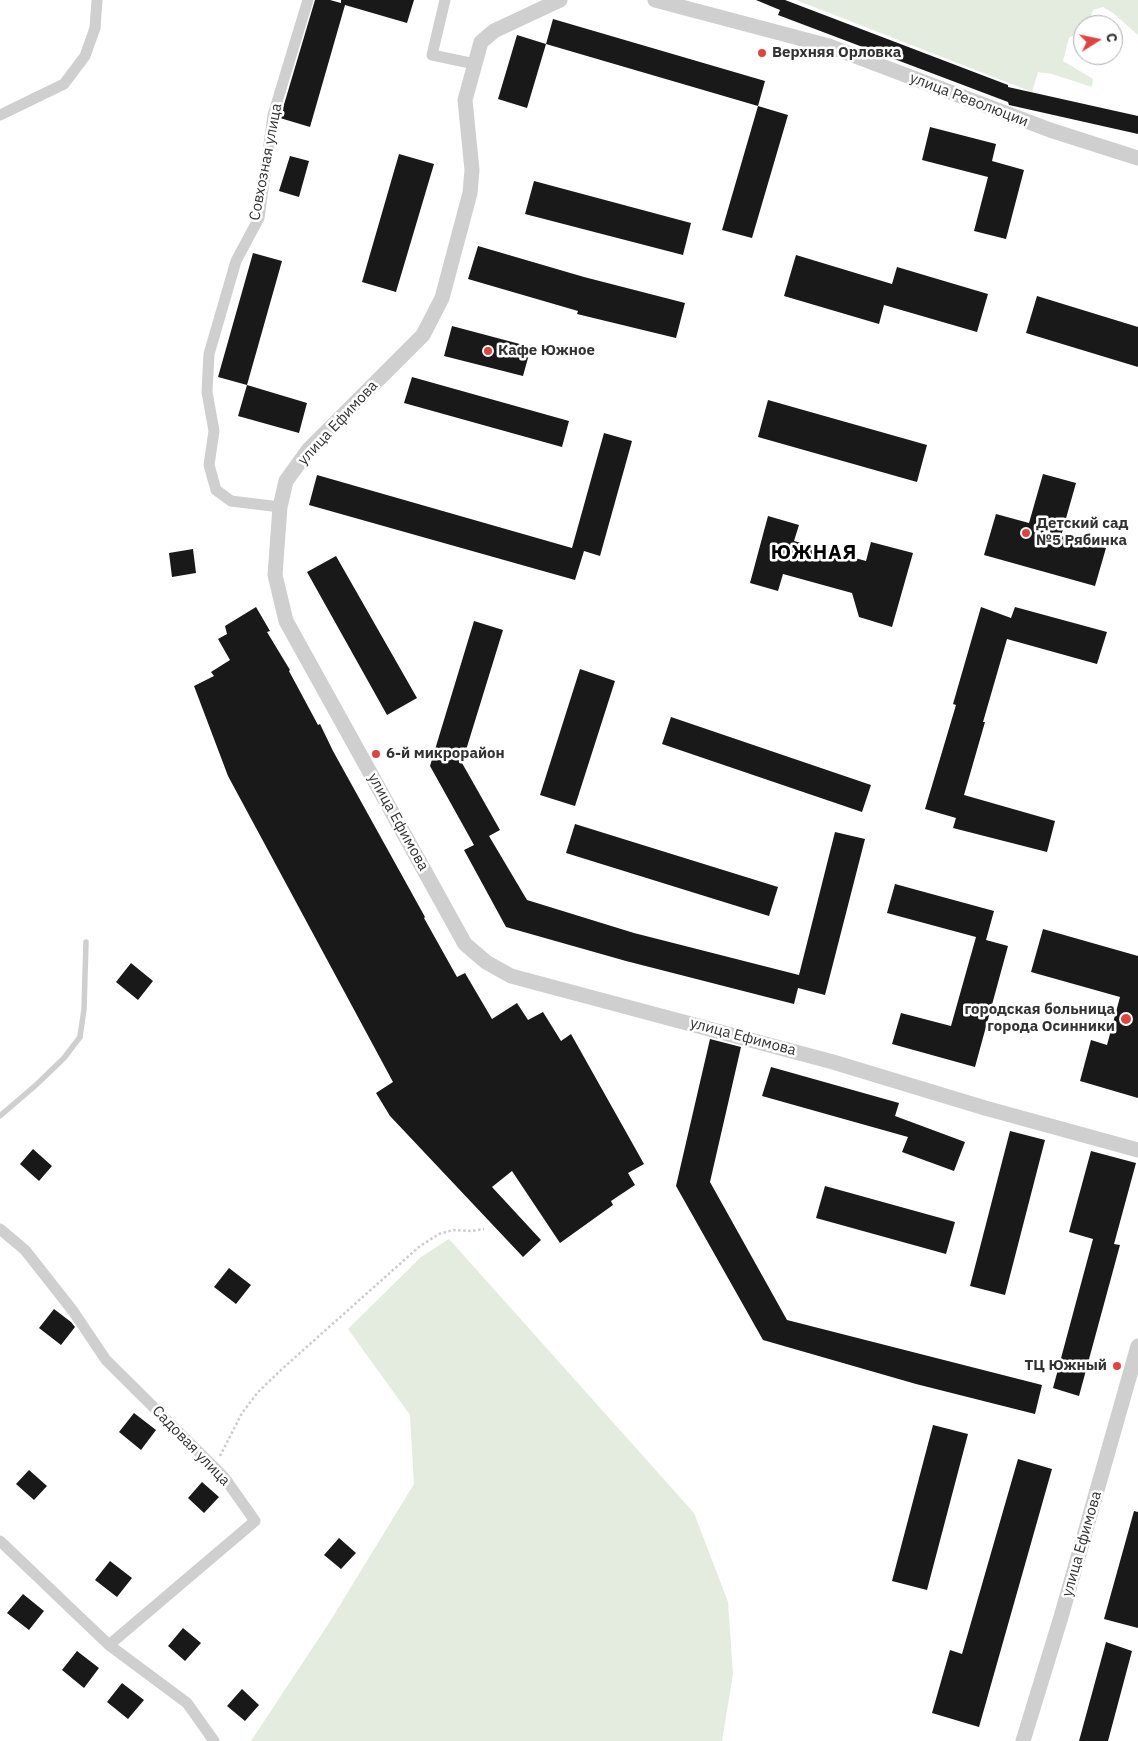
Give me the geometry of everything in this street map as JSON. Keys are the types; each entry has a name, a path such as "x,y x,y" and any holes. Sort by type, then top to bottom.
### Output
{"street":[{"path":"0,115 64,84 86,56 95,28 97,0"},
{"name":"Совхозная улица","path":"280,507 231,501 216,490 209,465 214,431 207,392 209,354 236,261 258,218 273,115 308,0"},
{"path":"445,0 432,54 475,64"},
{"name":"улица Ефимова","path":"560,0 494,31 482,42 465,100 472,170 470,193 442,298 423,335 309,449 286,481 280,507 275,575 286,621 465,944 486,962 511,976 833,1062 985,1108 1138,1150"},
{"name":"улица Революции","path":"655,0 829,46 1050,130 1138,158"},
{"name":"Садовая улица","path":"0,1229 25,1250 73,1311 106,1360 224,1477 255,1521 109,1645"},
{"name":"улица Ефимова","path":"1022,1741 1063,1608 1138,1346"},
{"path":"0,1541 109,1645 187,1703 214,1741"}],"lane":[{"path":"0,1116 64,1058 80,1037 84,1010 86,942"}],"path":[{"path":"214,1467 242,1413 258,1392 420,1246 439,1234 453,1230 471,1231 484,1229"}],"shaded area":[{"path":"796,0 1138,0 1138,35 1123,22 1123,15 1115,15 1103,7 1093,10 1091,15 1073,15 1073,36 1069,38 1063,61 1093,79 1092,87 1052,74 1038,72 1032,92"},
{"path":"449,1239 694,1513 728,1602 733,1674 722,1741 251,1741 329,1623 414,1484 410,1415 348,1329 421,1257"}],"building":[{"path":"315,0 330,0 341,3 341,0 414,0 407,23 345,5 310,127 280,118"},
{"path":"756,0 785,0 1008,85 1008,87 1138,116 1138,134 1009,105 1008,102 778,15 780,10"},
{"path":"553,19 765,81 758,106 546,44"},
{"path":"517,35 546,44 527,108 498,99"},
{"path":"758,106 788,115 752,238 722,230"},
{"path":"930,127 996,144 992,161 1024,170 1006,239 974,231 988,177 922,160"},
{"path":"399,154 434,164 396,292 362,282"},
{"path":"290,156 309,161 299,197 279,191"},
{"path":"534,181 691,223 683,255 525,214"},
{"path":"478,246 584,277 685,303 676,338 577,314 578,311 468,279"},
{"path":"253,253 282,261 247,385 218,377"},
{"path":"796,255 892,284 897,267 988,294 977,332 884,305 879,324 784,296"},
{"path":"1037,296 1138,327 1138,367 1026,333"},
{"name":"Кафе Южное","path":"452,326 531,347 523,376 444,356"},
{"path":"412,377 569,421 562,447 404,403"},
{"path":"247,385 307,403 299,433 238,416"},
{"path":"768,400 927,445 917,482 758,437"},
{"path":"604,433 632,441 600,556 584,551 575,580 309,505 317,475 572,548"},
{"name":"Детский сад №5 Рябинка","path":"1043,474 1076,483 1061,536 1106,548 1095,586 984,555 996,514 1029,523"},
{"path":"768,516 799,525 794,541 866,561 871,542 913,553 892,627 859,617 852,593 783,574 778,591 750,583"},
{"path":"193,549 196,573 172,577 169,553"},
{"path":"336,556 417,698 387,715 307,572"},
{"path":"256,607 270,631 267,632 290,670 318,725 320,724 457,977 465,973 492,1019 517,1003 528,1020 543,1012 561,1041 571,1034 644,1164 628,1173 635,1185 611,1201 613,1205 560,1243 512,1171 492,1187 541,1240 523,1257 390,1116 376,1093 393,1082 228,776 194,686 214,676 211,672 230,660 218,639 227,634 225,626"},
{"path":"981,607 1011,618 1015,607 1107,632 1097,664 1007,639 983,722 985,722 964,795 1055,821 1047,852 953,828 956,818 925,809 956,705 953,704"},
{"path":"474,621 503,630 462,763 500,830 489,836 527,900 634,933 799,975 835,832 865,839 825,995 798,988 794,1004 626,961 506,927 464,850 474,845 430,766"},
{"path":"580,669 615,681 575,806 540,795"},
{"path":"671,717 871,785 862,812 662,744"},
{"path":"575,824 778,887 769,916 566,853"},
{"path":"895,884 994,911 986,940 1008,946 975,1067 892,1044 901,1013 951,1026 976,937 887,913"},
{"name":"городская больница города Осинники","path":"1043,929 1138,956 1138,1098 1080,1081 1091,1040 1107,1045 1120,997 1031,972"},
{"path":"131,963 153,981 138,1000 116,982"},
{"path":"710,1039 741,1047 710,1182 787,1320 1042,1385 1035,1414 916,1384 763,1340 676,1186"},
{"path":"771,1067 899,1103 895,1116 965,1142 954,1171 902,1152 908,1137 762,1096"},
{"path":"1010,1131 1045,1140 1005,1295 970,1286"},
{"path":"33,1149 52,1166 39,1181 20,1164"},
{"path":"1091,1151 1136,1163 1114,1244 1120,1245 1079,1396 1053,1388 1093,1239 1069,1232"},
{"path":"825,1186 955,1222 946,1254 816,1218"},
{"path":"229,1268 251,1285 236,1304 214,1287"},
{"path":"54,1309 75,1327 61,1345 39,1328"},
{"path":"134,1413 156,1430 141,1450 119,1432"},
{"path":"933,1425 968,1434 927,1590 892,1581"},
{"path":"1018,1459 1052,1469 979,1727 932,1713 950,1650 962,1654"},
{"path":"29,1470 47,1486 34,1500 16,1484"},
{"path":"202,1482 219,1497 204,1513 188,1498"},
{"path":"1134,1511 1138,1512 1138,1628 1104,1619"},
{"path":"339,1538 356,1553 341,1569 324,1555"},
{"path":"110,1561 132,1578 117,1597 95,1580"},
{"path":"23,1594 44,1611 29,1630 7,1613"},
{"path":"183,1628 201,1643 185,1661 168,1646"},
{"path":"1106,1642 1132,1651 1108,1741 1079,1741"},
{"path":"77,1651 99,1668 84,1688 62,1670"},
{"path":"122,1683 144,1700 128,1719 107,1702"},
{"path":"242,1689 259,1705 245,1721 227,1706"}],"place":[{"name":"Верхняя Орловка","path":"762,53"},
{"name":"Кафе Южное","path":"488,351"},
{"name":"Детский сад №5 Рябинка","path":"1026,533"},
{"name":"6-й микрорайон","path":"376,754"},
{"name":"городская больница города Осинники","path":"1126,1019"},
{"name":"ТЦ Южный","path":"1117,1366"}],"district":[{"name":"ЮЖНАЯ","path":"814,553"}]}
